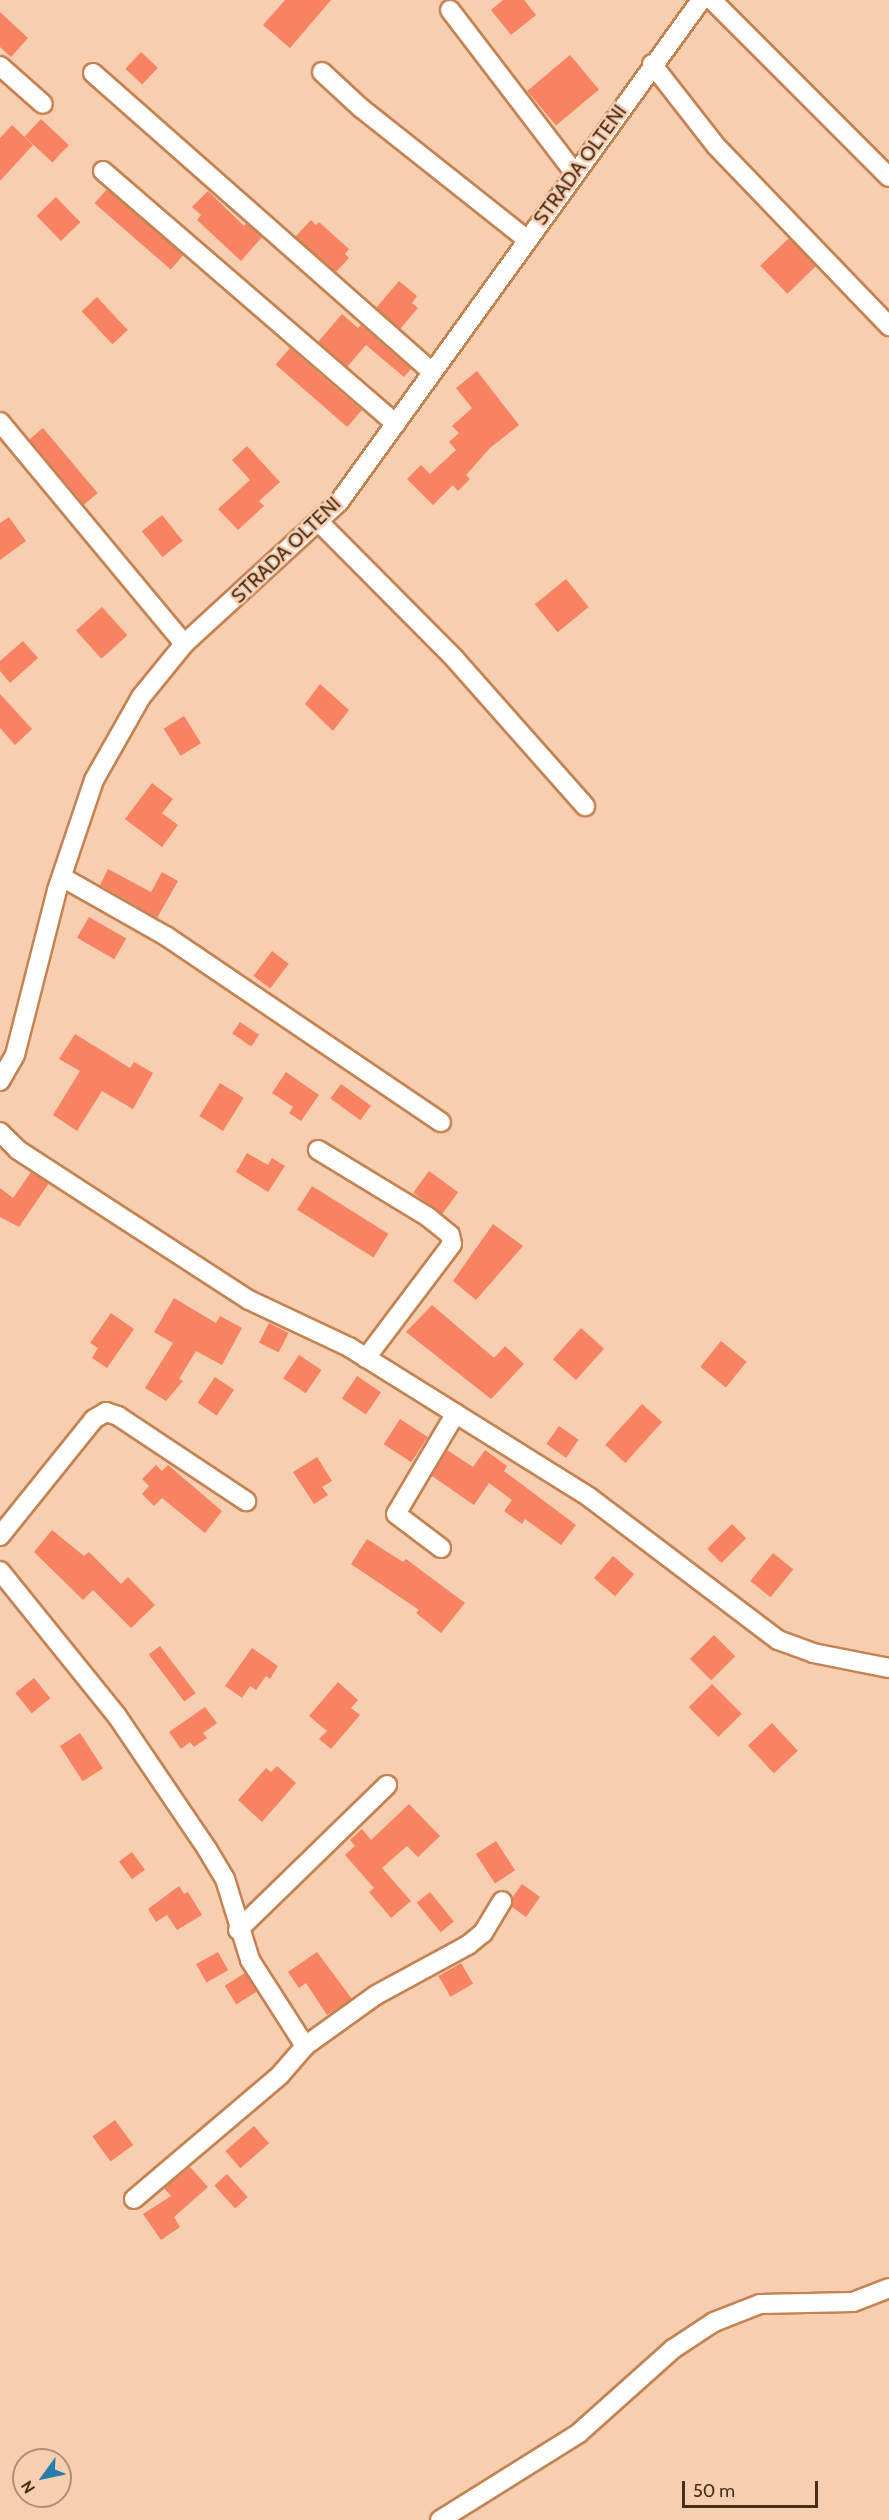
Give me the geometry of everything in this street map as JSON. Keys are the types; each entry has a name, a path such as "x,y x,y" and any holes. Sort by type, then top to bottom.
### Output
{"street":[{"name":"STRADA OLTENI","path":"0,1081 15,1055 62,877 99,770 141,697 184,644 320,523 396,424 574,172 701,0"},
{"path":"712,0 889,177"},
{"path":"450,10 574,172"},
{"path":"652,64 716,146 889,326"},
{"path":"0,66 44,104"},
{"path":"322,72 361,108 526,239"},
{"path":"93,73 432,372"},
{"path":"103,171 396,424"},
{"path":"0,422 184,644"},
{"path":"320,523 454,658 585,806"},
{"path":"62,877 166,936 441,1122"},
{"path":"0,1132 18,1149 249,1300 366,1358 589,1497 778,1640 813,1653 889,1668"},
{"path":"318,1150 428,1217 450,1235 452,1244 366,1358"},
{"path":"0,1536 94,1419 106,1412 118,1416 246,1501"},
{"path":"441,1548 396,1514 456,1413"},
{"path":"0,1571 117,1716 169,1791 225,1879 238,1930 250,1960 305,2046"},
{"path":"238,1930 387,1785"},
{"path":"134,2199 280,2075 305,2046 376,1995 468,1945 483,1933 502,1901"},
{"path":"440,2520 579,2433 673,2349 714,2322 760,2304 854,2302 889,2288"}],"building":[{"path":"285,0 331,0 290,48 263,25"},
{"path":"503,0 524,0 536,15 511,35 491,10"},
{"path":"0,12 28,38 11,57 0,47"},
{"path":"141,52 158,68 142,85 125,69"},
{"path":"570,55 599,89 556,125 527,91"},
{"path":"41,119 69,145 52,162 25,137"},
{"path":"12,125 33,145 0,181 0,138"},
{"path":"107,189 183,255 171,270 95,203"},
{"path":"208,191 244,226 247,223 262,237 241,261 197,220 201,215 192,207"},
{"path":"56,197 80,222 61,241 37,216"},
{"path":"311,220 316,225 319,222 349,249 345,254 349,258 336,272 295,237"},
{"path":"789,238 816,266 787,294 760,266"},
{"path":"399,281 417,296 412,303 418,308 400,329 376,308"},
{"path":"97,297 128,330 112,344 82,311"},
{"path":"342,314 358,328 361,325 411,369 404,377 366,345 347,367 318,342"},
{"path":"290,348 362,410 347,427 276,365"},
{"path":"477,371 519,425 490,448 466,475 470,479 458,491 453,485 433,505 407,479 421,465 430,474 456,450 449,442 459,433 452,426 472,408 456,388"},
{"path":"43,428 98,493 84,505 29,440"},
{"path":"247,446 280,482 259,501 264,506 238,530 218,509 250,480 232,460"},
{"path":"162,515 183,541 163,557 142,531"},
{"path":"9,517 26,541 0,560 0,523"},
{"path":"566,579 589,607 558,632 535,604"},
{"path":"102,607 127,635 101,659 76,630"},
{"path":"23,641 38,658 10,683 0,671 0,661"},
{"path":"320,684 349,710 333,731 305,704"},
{"path":"0,694 32,729 15,745 0,728"},
{"path":"184,716 201,743 181,756 164,729"},
{"path":"152,783 173,799 162,813 178,825 162,847 125,819"},
{"path":"108,869 151,892 162,872 178,881 157,918 100,885"},
{"path":"89,917 126,938 114,959 77,938"},
{"path":"272,951 289,964 270,988 253,976"},
{"path":"240,1022 259,1035 251,1046 232,1034"},
{"path":"75,1034 130,1068 134,1062 153,1073 133,1109 102,1091 77,1131 53,1115 80,1071 59,1059"},
{"path":"286,1072 319,1095 301,1121 289,1113 293,1107 272,1093"},
{"path":"220,1083 244,1098 223,1131 199,1116"},
{"path":"341,1084 371,1106 360,1120 330,1099"},
{"path":"247,1153 268,1165 272,1158 285,1166 268,1192 236,1172"},
{"path":"429,1171 458,1192 442,1214 413,1193"},
{"path":"31,1172 49,1183 19,1227 0,1217 0,1188 13,1198"},
{"path":"312,1186 388,1234 373,1257 297,1210"},
{"path":"493,1224 523,1246 476,1300 453,1281"},
{"path":"174,1298 216,1323 220,1316 242,1328 222,1365 196,1351 179,1379 183,1381 166,1401 145,1388 173,1343 154,1332"},
{"path":"432,1305 494,1358 505,1346 524,1364 491,1399 406,1332"},
{"path":"111,1313 134,1329 107,1368 92,1358 98,1348 90,1343"},
{"path":"269,1323 289,1333 279,1353 259,1343"},
{"path":"581,1328 604,1349 576,1380 553,1359"},
{"path":"721,1341 747,1362 726,1387 700,1367"},
{"path":"299,1355 321,1370 306,1393 283,1378"},
{"path":"357,1376 381,1392 366,1415 342,1398"},
{"path":"215,1377 234,1390 217,1416 198,1403"},
{"path":"642,1404 662,1422 625,1463 605,1445"},
{"path":"400,1419 428,1437 411,1462 384,1444"},
{"path":"559,1426 579,1440 566,1458 546,1444"},
{"path":"447,1450 473,1467 485,1450 507,1466 504,1471 576,1525 561,1545 525,1519 522,1524 504,1511 512,1500 489,1483 474,1505 432,1476"},
{"path":"317,1457 332,1481 322,1487 328,1495 314,1504 293,1472"},
{"path":"156,1465 162,1471 168,1465 222,1511 205,1533 162,1498 154,1506 142,1494 149,1486 142,1479"},
{"path":"732,1524 746,1538 721,1563 707,1549"},
{"path":"52,1530 84,1556 89,1552 121,1584 128,1577 155,1605 131,1628 93,1590 83,1600 34,1552"},
{"path":"367,1539 403,1562 406,1559 465,1603 441,1633 416,1613 419,1610 351,1564"},
{"path":"773,1553 793,1569 771,1597 750,1581"},
{"path":"613,1556 634,1574 615,1596 594,1578"},
{"path":"714,1635 735,1656 711,1680 690,1659"},
{"path":"160,1646 196,1693 184,1702 149,1654"},
{"path":"252,1648 278,1666 270,1679 266,1676 256,1690 250,1686 242,1698 225,1686"},
{"path":"34,1678 50,1698 32,1713 15,1693"},
{"path":"338,1682 358,1700 351,1708 360,1715 331,1749 319,1739 327,1731 309,1716"},
{"path":"712,1684 742,1714 718,1737 689,1707"},
{"path":"205,1707 217,1723 203,1733 207,1738 194,1747 190,1742 181,1749 169,1732"},
{"path":"772,1723 798,1751 774,1773 748,1746"},
{"path":"80,1733 103,1768 83,1781 60,1746"},
{"path":"277,1766 296,1783 262,1822 238,1800 266,1768 271,1772"},
{"path":"409,1804 440,1836 418,1857 407,1846 382,1868 411,1901 391,1918 369,1892 374,1888 345,1855 355,1846 350,1840 362,1829 371,1840"},
{"path":"496,1841 515,1870 495,1883 476,1854"},
{"path":"132,1852 145,1870 132,1879 119,1861"},
{"path":"522,1884 540,1897 526,1917 512,1907 512,1898"},
{"path":"179,1886 184,1894 188,1892 202,1915 177,1930 167,1915 156,1922 148,1909"},
{"path":"430,1892 454,1922 441,1932 417,1903"},
{"path":"218,1952 228,1970 206,1982 196,1964"},
{"path":"317,1952 352,1999 327,2015 306,1983 299,1988 288,1972"},
{"path":"461,1963 473,1984 450,1997 438,1976"},
{"path":"245,1973 257,1992 236,2004 225,1986"},
{"path":"115,2120 133,2145 111,2162 92,2136"},
{"path":"254,2126 269,2143 240,2168 225,2151"},
{"path":"190,2167 208,2187 174,2217 180,2227 161,2240 143,2214 171,2196 164,2188"},
{"path":"227,2174 248,2197 235,2208 214,2185"}]}
